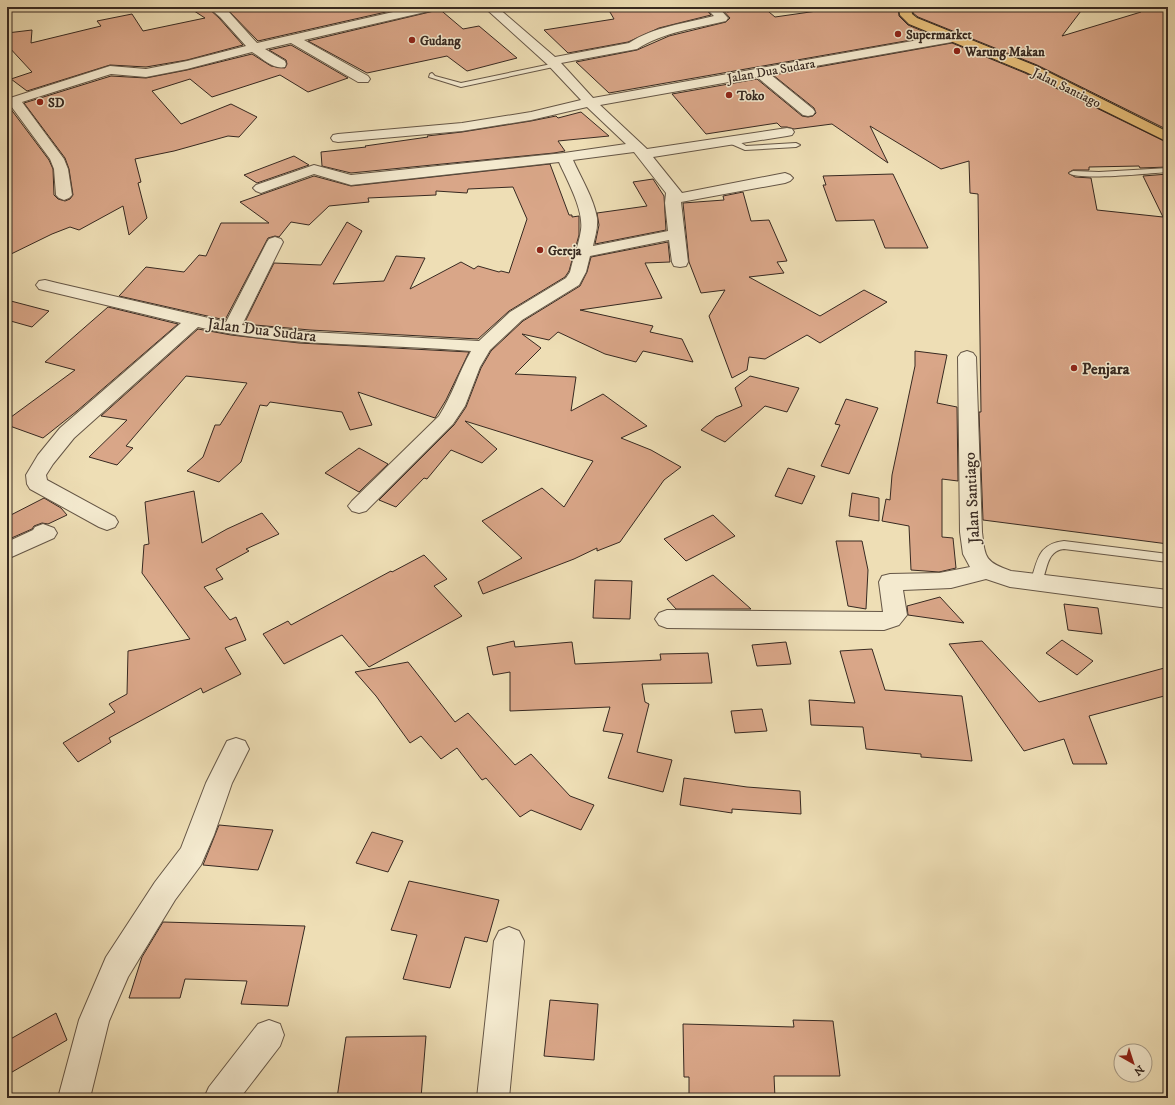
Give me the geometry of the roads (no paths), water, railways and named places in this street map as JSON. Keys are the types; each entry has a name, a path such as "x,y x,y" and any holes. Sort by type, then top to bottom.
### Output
{"highway":[{"name":"Jalan Santiago","path":"905,7 906,15 913,21 1031,69 1168,138"}],"street":[{"path":"214,7 224,14 254,48 280,64"},
{"path":"64,195 61,169 57,159 11,103 110,70 144,73 178,67 430,7"},
{"path":"490,7 554,63 597,110 641,151 674,192 673,203 680,262"},
{"path":"554,63 633,46 642,40 671,30 722,18 711,7"},
{"name":"Jalan Dua Sudara","path":"338,138 462,127 531,116 591,102 952,38"},
{"path":"294,39 364,79"},
{"path":"759,72 808,112"},
{"path":"261,188 314,170 352,180 564,157 641,151 732,141 787,132"},
{"path":"359,506 446,420 455,406 471,367 483,347 516,316 573,281 578,272 583,253 589,229 589,218 583,200 564,157"},
{"path":"674,199 785,178"},
{"path":"583,253 676,234"},
{"path":"232,328 275,242"},
{"name":"Jalan Dua Sudara","path":"45,285 194,321 251,331 298,336 407,341 483,347"},
{"path":"107,522 37,484 36,475 45,460 67,433 194,321"},
{"name":"Jalan Santiago","path":"967,357 971,532 974,556 987,570 1010,579 1168,599"},
{"path":"7,551 46,533 42,532"},
{"path":"667,619 884,621 891,619 895,615 890,582 950,581 970,577 987,570"},
{"path":"74,1098 94,1020 117,967 165,891 191,856 211,808 219,783 236,749"},
{"path":"492,1098 509,941"},
{"path":"220,1098 269,1035"}],"lane":[{"path":"432,75 432,77 461,85 554,63"},
{"path":"732,141 745,148 796,145"},
{"path":"1073,173 1099,174 1168,170"},
{"path":"1036,583 1046,553 1049,548 1054,546 1064,545 1168,558"}],"place":[{"name":"Supermarket","path":"898,34"},
{"name":"Gudang","path":"412,40"},
{"name":"Warung Makan","path":"957,51"},
{"name":"Toko","path":"729,95"},
{"name":"SD","path":"40,102"},
{"name":"Gereja","path":"540,250"},
{"name":"Penjara","path":"1074,368"}]}
